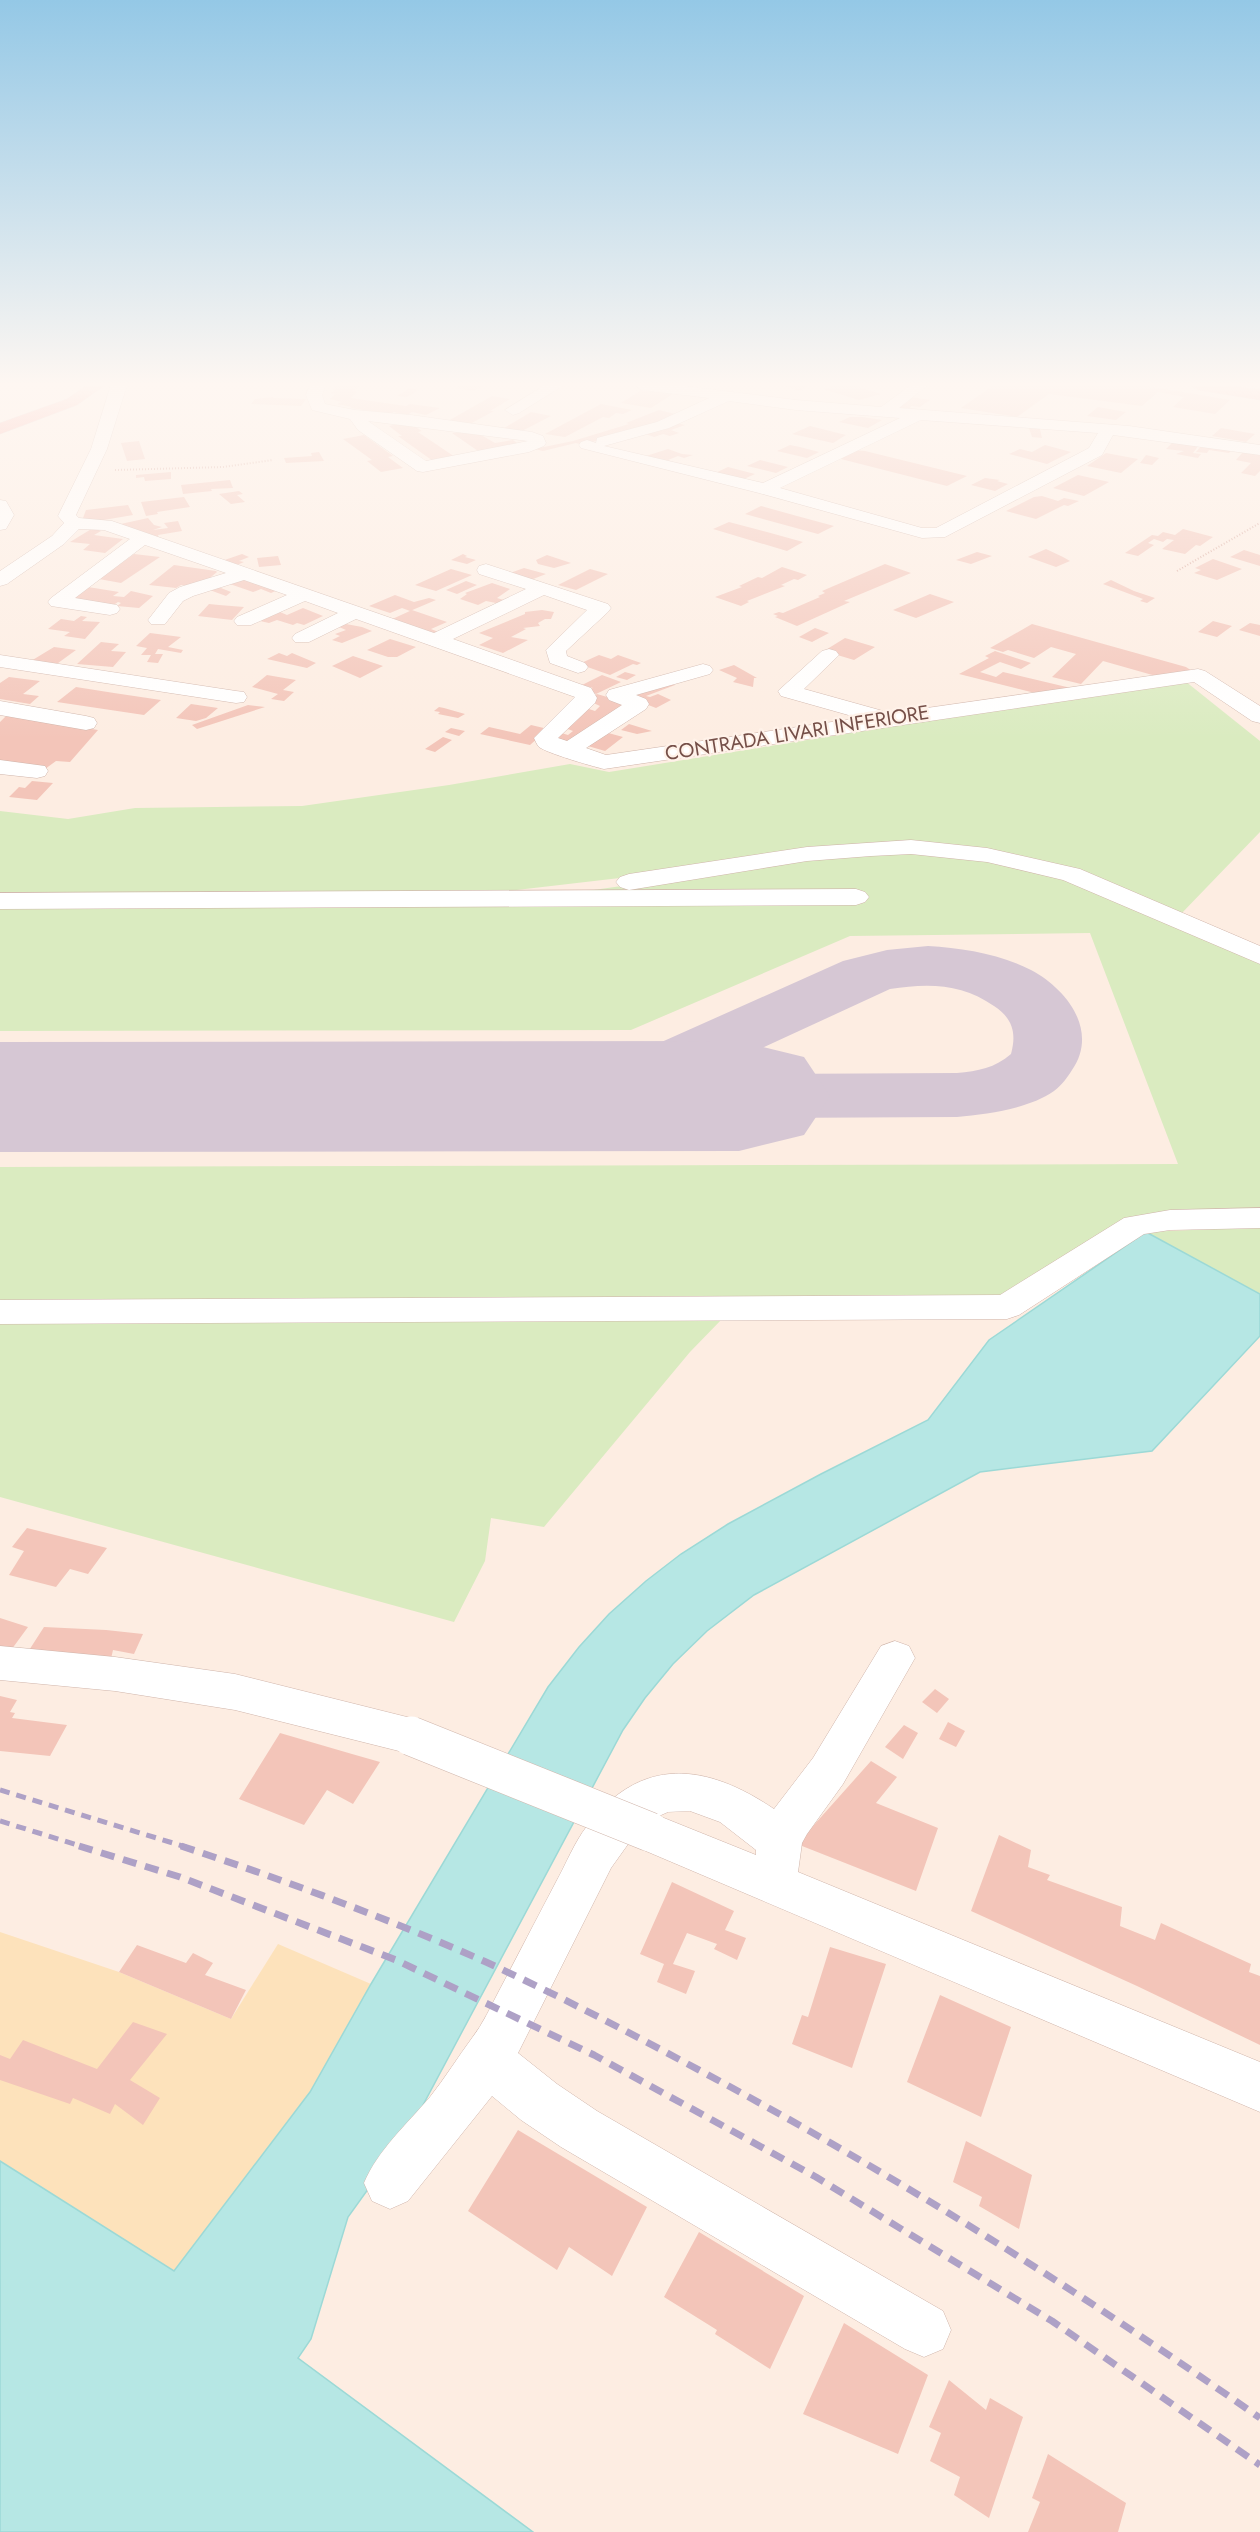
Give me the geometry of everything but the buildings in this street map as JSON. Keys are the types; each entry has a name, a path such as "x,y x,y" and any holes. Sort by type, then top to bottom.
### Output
{"street":[{"path":"0,580 58,540 74,523 67,516 73,503"},
{"path":"812,503 922,533 939,533 995,503"},
{"path":"0,505 5,515 0,525"},
{"name":"CONTRADA LIVARI INFERIORE","path":"74,523 106,525 583,693 586,698 584,703 545,738 547,742 567,751 604,762 1198,675 1260,716"},
{"path":"110,609 58,602 143,538"},
{"path":"486,570 601,608 556,650 557,659 578,667"},
{"path":"158,620 176,597 187,591 203,588 242,574"},
{"path":"435,640 542,589"},
{"path":"244,621 302,595"},
{"path":"302,638 353,613"},
{"path":"829,656 789,691 886,720"},
{"path":"0,661 236,697"},
{"path":"567,751 638,704 617,695 703,670"},
{"path":"0,708 86,723"},
{"path":"0,767 37,771"},
{"path":"463,899 634,881 807,854 911,847 987,855 1071,874 1260,956"},
{"path":"0,901 856,897"},
{"path":"0,1312 1007,1307 1135,1226 1170,1220 1260,1218"},
{"path":"777,1862 791,1820 828,1771 894,1658"},
{"path":"0,1663 115,1674 214,1688 275,1700 411,1736 650,1832 777,1862 1260,2087"},
{"path":"390,2183 444,2119 486,2059 603,1840 631,1811 647,1800 666,1792 696,1791 734,1806 755,1819 777,1862"},
{"path":"486,2059 539,2102 579,2129 924,2330"}],"path":[{"path":"1177,571 1260,523"}],"green space":[{"path":"1185,681 1260,741 1260,832 1180,915 1127,889 1074,871 913,844 465,896 0,898 0,811 68,819 135,808 302,806 449,785 570,764 609,772"},
{"path":"870,851 986,858 1069,877 1260,959 1260,1213 1168,1214 1003,1297 0,1302 0,1167 1178,1164 1090,933 850,936 631,1030 0,1031 0,906 572,893"},
{"path":"1260,1227 1260,1294 1146,1232"},
{"path":"723,1318 690,1352 544,1527 491,1518 485,1561 454,1622 0,1497 0,1322"}],"sand":[{"path":"0,1932 119,1972 231,2019 278,1944 371,1984 310,2092 170,2277 0,2162"}],"water":[{"path":"1146,1232 1260,1294 1260,1336 1152,1451 980,1472 754,1595 707,1631 673,1664 623,1730 407,2135 348,2217 311,2339 298,2358 533,2532 0,2532 0,2161 174,2271 310,2092 371,1984 548,1687 579,1647 609,1614 681,1554 728,1524 928,1420 989,1340"}],"taxiway":[{"path":"550,1096 598,1090 644,1076 867,975 907,967 950,967 970,970 1009,985 1037,1008 1045,1019 1049,1032 1046,1055 1039,1066 1029,1076 994,1090 957,1095 739,1096"}],"runway":[{"path":"0,1097 739,1096"}],"railway":[{"path":"0,1790 186,1847"},
{"path":"0,1821 84,1847"},
{"path":"79,1846 180,1877 396,1960 594,2055 816,2177 1052,2321 1260,2465"},
{"path":"181,1846 335,1900 449,1946 586,2010 660,2049 759,2102 978,2231 1120,2322 1260,2418"}]}
